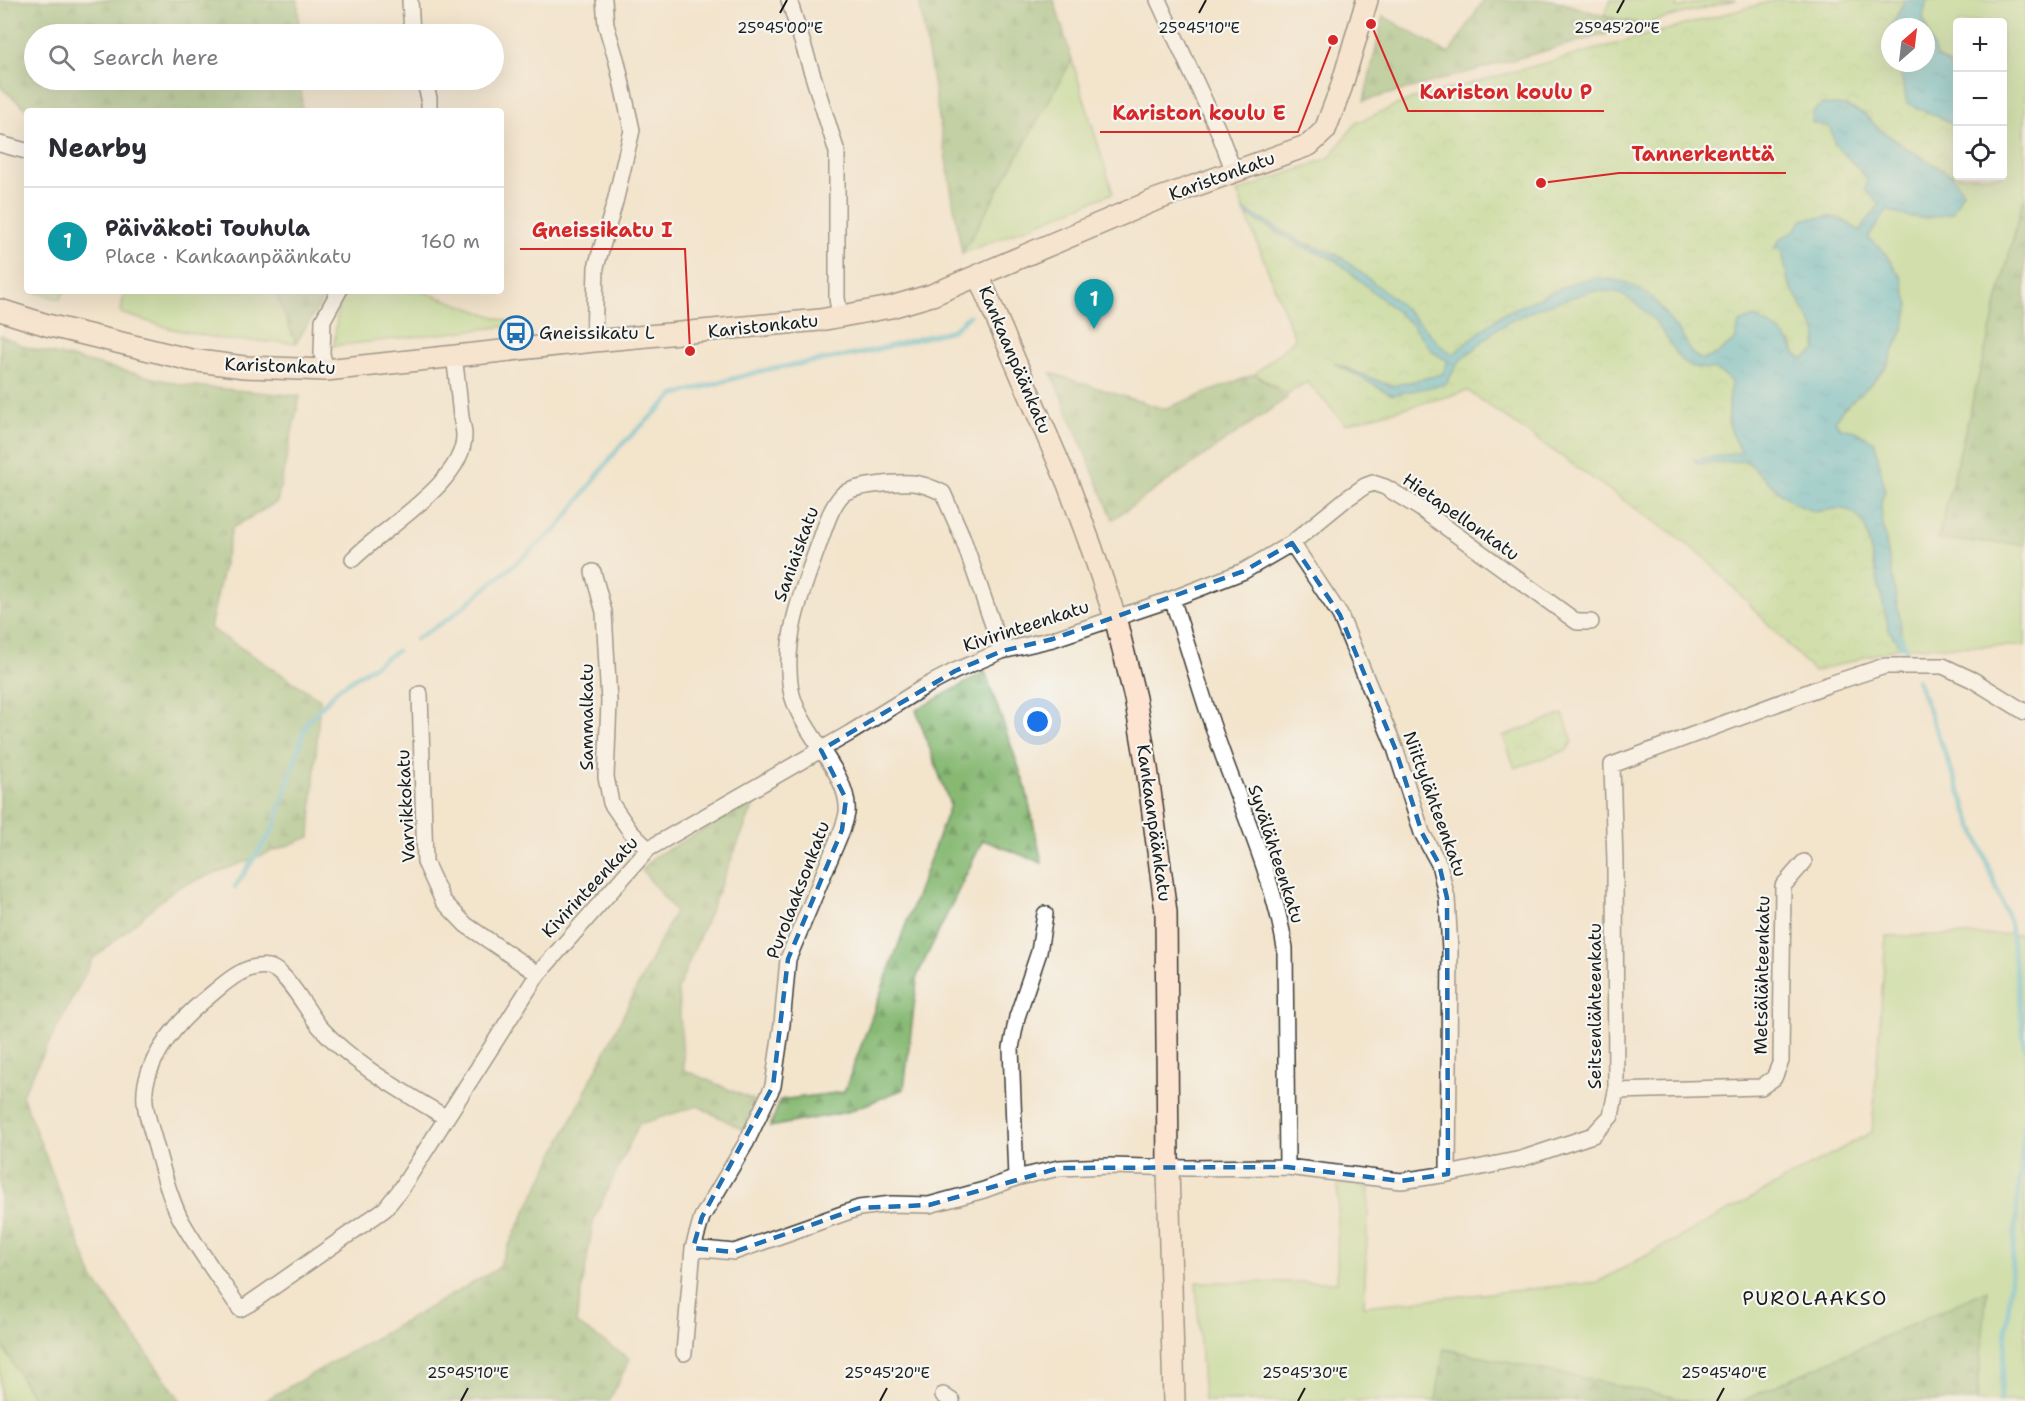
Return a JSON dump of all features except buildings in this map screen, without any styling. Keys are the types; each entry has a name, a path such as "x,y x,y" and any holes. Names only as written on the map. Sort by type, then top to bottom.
{"street":[{"path":"410,0 411,24"},
{"path":"594,341 596,267 615,202 632,130 606,25 604,0"},
{"path":"789,0 837,152 837,298 840,317"},
{"path":"1158,0 1218,130 1234,172"},
{"name":"Karistonkatu","path":"0,310 47,325 191,360 243,368 326,370 840,317 901,304 932,295 1155,200 1309,145 1325,130 1341,88 1367,0"},
{"path":"427,90 429,108"},
{"path":"0,144 24,150"},
{"name":"Kankaanpäänkatu","path":"978,275 1068,484 1115,617 1136,698 1166,912 1168,1168 1174,1401"},
{"path":"326,370 322,354 323,320 337,294"},
{"path":"352,558 428,496 448,474 461,454 464,432 454,357"},
{"name":"Saniaiskatu","path":"821,750 804,725 791,691 789,654 794,616 832,510 843,494 853,488 913,483 929,486 943,493 962,536 1002,651"},
{"name":"Hietapellonkatu","path":"1115,617 1244,571 1292,543 1346,499 1372,483 1385,487 1419,507 1577,622 1591,622"},
{"name":"Niittylähteenkatu","path":"1292,543 1340,615 1395,748 1422,833 1439,864 1447,898 1450,950 1448,1174"},
{"name":"Sammalkatu","path":"593,572 604,612 609,702 606,777 611,803 630,831 648,849"},
{"name":"Syvälähteenkatu","path":"1172,598 1215,735 1270,885 1281,922 1285,948 1287,1167"},
{"name":"Kivirinteenkatu","path":"445,1117 390,1084 349,1054 321,1027 282,974 269,966 254,968 237,975 192,1010 176,1027 156,1056 146,1083 145,1109 167,1185 180,1217 240,1309 385,1209 407,1179 538,974 648,849 955,671 1002,651 1053,639 1115,617"},
{"name":"Seitsenlähteenkatu","path":"693,1248 734,1252 859,1208 892,1204 929,1205 984,1190 1016,1178 1059,1168 1287,1167 1401,1181 1521,1159 1593,1135 1611,1116 1616,1091 1615,862 1612,765 1827,685 1885,666 1943,666 1972,680 2025,712"},
{"name":"Varvikkokatu","path":"420,694 425,862 443,901 466,925 538,974"},
{"name":"Purolaaksonkatu","path":"684,1353 693,1248 702,1217 746,1143 773,1086 788,959 842,830 847,812 842,785 821,750"},
{"name":"Metsälähteenkatu","path":"1616,1091 1761,1087 1774,1078 1781,1061 1783,886 1804,862"},
{"path":"1016,1178 1011,1048 1017,1017 1040,952 1045,914"}],"highlighted area":[{"path":"1292,543 1340,615 1395,748 1422,833 1439,864 1447,898 1448,1174 1401,1181 1287,1167 1059,1168 929,1205 859,1208 734,1252 693,1248 702,1217 773,1086 788,959 842,830 846,799 821,750 955,671 1002,651 1053,639 1244,571"}],"green space":[{"path":"0,0 298,0 299,24 24,24 24,90 301,90 302,108 25,108 0,87"},
{"path":"919,0 1054,0 1072,60 962,254"},
{"path":"1554,0 1610,18 1642,24 1364,101 1383,16 1449,54 1483,1"},
{"path":"1610,0 1678,0 1676,8 1709,0 1736,0 1642,24 1604,16"},
{"path":"1776,0 1905,0 1895,18 1881,18 1881,72 1900,72 1908,103 1952,123 1953,176 1906,148 1877,127 1864,114 1845,106 1822,104 1813,112 1830,127 1835,144 1867,178 1881,203 1860,231 1842,219 1827,216 1781,238 1775,248 1782,251 1788,282 1817,333 1816,350 1803,359 1795,354 1792,343 1739,323 1735,340 1717,354 1724,375 1731,382 1728,423 1814,512 1851,510 1863,521 1889,630 1900,647 1814,672 1702,555 1468,391 1345,424 1307,382 1287,394 1255,374 1295,339 1237,192 1329,158 1356,123 1406,101"},
{"path":"1927,0 2023,0 2025,3 2025,197 1938,540 2025,544 2025,646 1900,647 1901,626 1882,519 1881,502 1885,490 1855,431 1840,428 1835,421 1843,409 1887,366 1904,327 1909,305 1902,279 1883,250 1867,238 1887,209 1963,193 1955,180 2007,180 2007,18 1953,18 1953,75 1949,64 1935,53 1935,18 1923,17"},
{"path":"1072,60 1113,193 962,254"},
{"path":"1953,120 1953,176 1952,123"},
{"path":"2025,197 2025,544 1938,540 2021,207"},
{"path":"41,294 63,294 60,299"},
{"path":"124,294 276,294 296,343 227,340 172,329 121,313"},
{"path":"276,294 326,294 296,343"},
{"path":"346,294 430,294 518,325 334,346 338,306"},
{"path":"0,335 26,347 183,385 300,396 277,502 232,528 210,628 320,699 310,837 176,888 93,959 22,1095 93,1278 181,1401 34,1401 0,1341"},
{"path":"1051,373 1164,409 1255,374 1287,398 1113,519"},
{"path":"985,672 1025,785 1042,863 983,840 918,974 904,1089 847,1112 770,1127 780,1100 844,1092 950,805 916,710"},
{"path":"1563,714 1573,741 1567,750 1515,768 1503,736"},
{"path":"755,802 678,989 684,1070 756,1101 743,1130 698,1106 639,1124 594,1219 576,1323 630,1359 609,1401 264,1401 497,1269 675,911 642,870 655,856"},
{"path":"2025,934 2025,1401 1977,1401 1986,1291 1742,1401 1692,1401 1444,1349 1436,1401 1204,1401 1196,1282 1337,1282 1338,1184 1369,1187 1364,1306 1598,1282 1872,1132 1886,936"},
{"path":"1987,1290 1977,1401 1742,1401"},
{"path":"0,1341 5,1348 34,1401 0,1401"},
{"path":"1444,1349 1692,1401 1436,1401"}],"water":[{"path":"1905,0 1927,0 1923,18 1896,18"},
{"path":"1935,53 1949,64 1953,75 1952,123 1907,103 1900,72 1935,72"},
{"path":"1822,104 1845,106 1864,114 1877,127 1906,148 1953,176 1953,180 1956,180 1963,192 1952,213 1927,218 1903,216 1887,210 1868,238 1883,250 1902,279 1909,305 1904,327 1887,366 1843,409 1835,421 1840,428 1855,431 1875,442 1885,490 1881,502 1882,519 1901,626 1900,647 1889,630 1866,530 1855,514 1846,510 1813,511 1803,507 1777,490 1746,461 1697,464 1693,460 1742,452 1736,444 1730,427 1731,382 1716,370 1691,367 1681,360 1656,322 1636,303 1617,292 1592,291 1542,307 1496,330 1459,362 1446,384 1392,395 1334,363 1391,386 1442,374 1448,361 1434,353 1412,325 1337,261 1301,246 1245,214 1243,209 1302,242 1338,255 1392,297 1440,345 1453,354 1502,314 1575,282 1598,278 1626,282 1653,298 1685,340 1691,353 1702,360 1717,354 1735,340 1739,323 1754,317 1784,336 1795,354 1803,359 1816,350 1817,333 1788,282 1782,251 1774,248 1781,238 1793,232 1804,219 1834,218 1860,231 1880,203 1865,190 1867,178 1835,144 1830,127 1812,123 1813,112"}],"waterway":[{"path":"416,639 451,617 558,528 619,447 674,395 765,370 863,353 953,330 969,316"},
{"path":"1900,647 1901,636 1908,655"},
{"path":"235,887 274,828 307,722 339,688 397,651"},
{"path":"1917,680 2010,923 2025,1047"},
{"path":"2000,1401 2025,1121"}],"place":[{"name":"Kariston koulu P","path":"1371,24"},
{"name":"Kariston koulu E","path":"1333,40"},
{"name":"Tannerkenttä","path":"1541,183"},
{"name":"Päiväkoti Touhula","path":"1094,329"},
{"name":"Gneissikatu L","path":"516,333"},
{"name":"Gneissikatu I","path":"690,351"}],"district":[{"name":"PUROLAAKSO","path":"1815,1298"}]}
